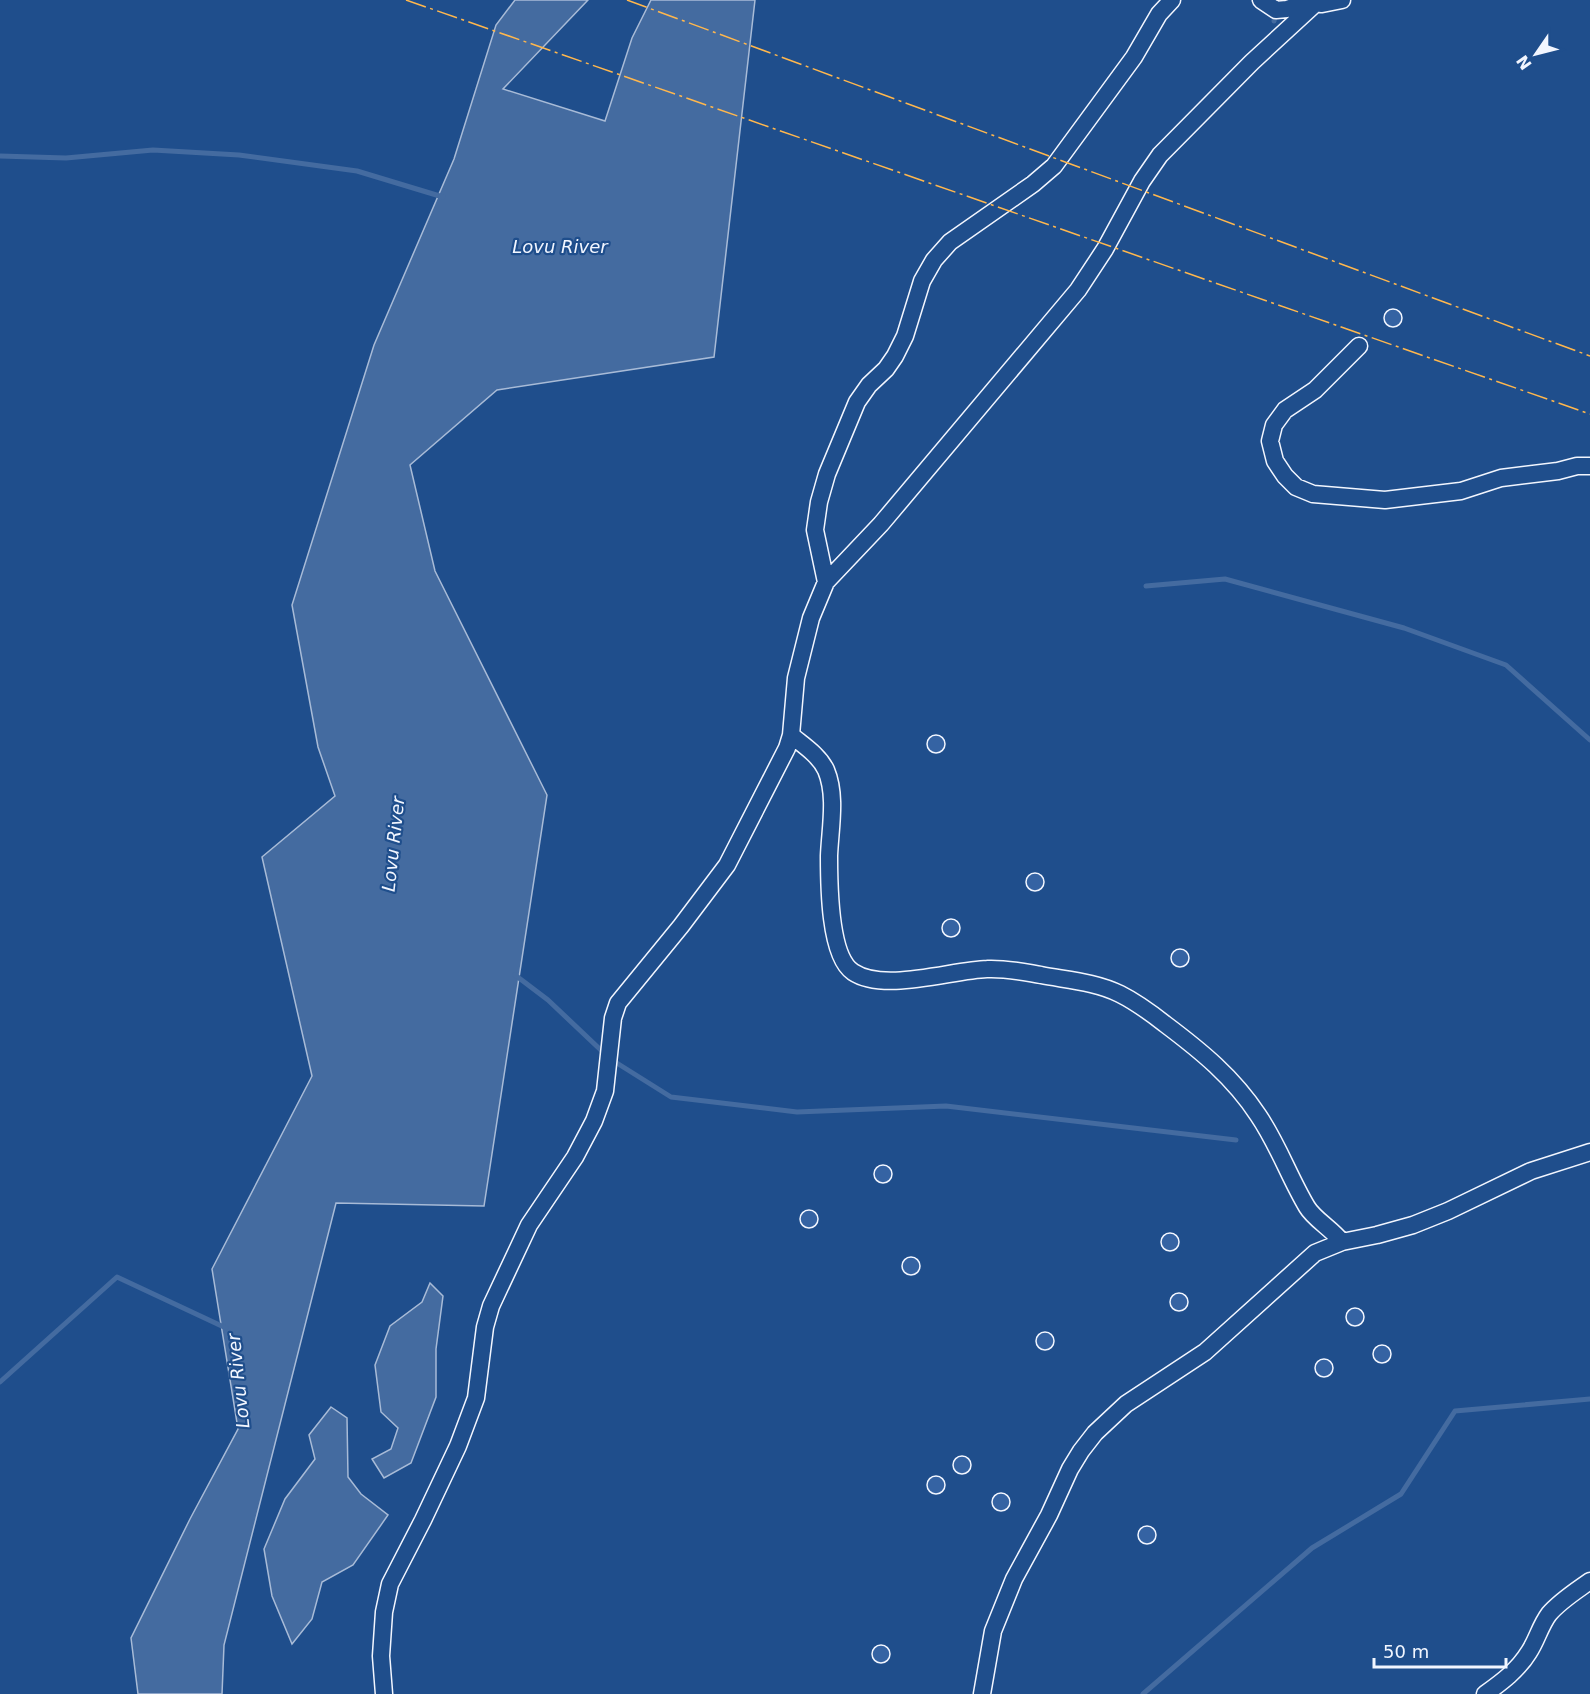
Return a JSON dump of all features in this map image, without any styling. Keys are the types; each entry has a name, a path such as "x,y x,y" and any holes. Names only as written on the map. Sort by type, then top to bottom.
{"street":[{"path":"826,582 815,530 819,502 827,474 857,402 869,385 886,369 905,336 922,281 950,242 1025,190 1054,166 1134,57 1159,14 1172,0"},
{"path":"1261,0 1276,10 1307,2 1342,0"},
{"path":"384,1694 381,1656 384,1612 390,1584 453,1457 476,1398 485,1327 500,1286 529,1225 575,1157 594,1121 605,1091 613,1018 618,1003 727,865 787,748 791,735 796,678 811,618 826,582 888,515 1078,290 1160,155 1244,70 1316,3"},
{"path":"1359,346 1315,390 1285,410 1274,425 1270,441 1275,461 1296,487 1313,494 1385,500 1461,491 1501,478 1590,466"},
{"path":"791,735 816,757 828,778 831,803 829,857 835,936 838,951 853,972 867,978 912,980 986,969 1005,969 1098,986 1120,994 1194,1045 1236,1085 1259,1116 1308,1209 1334,1231 1342,1242"},
{"path":"982,1694 993,1631 1004,1600 1049,1515 1070,1469 1095,1433 1126,1404 1205,1352 1307,1260 1327,1247 1413,1225 1448,1211 1531,1171 1590,1152"},
{"path":"1485,1694 1522,1663 1540,1627 1550,1613 1590,1581"}],"water":[{"name":"Lovu River","path":"515,0 588,0 503,89 605,121 632,38 651,0 755,0 714,357 497,390 410,465 435,571 547,795 484,1206 336,1203 224,1645 222,1694 138,1694 131,1638 238,1429 212,1269 312,1076 262,857 335,796 318,747 292,605 374,345 454,159 496,25"},
{"path":"430,1283 443,1296 436,1349 436,1397 411,1463 384,1478 372,1459 391,1449 398,1428 381,1412 375,1365 390,1326 422,1302"},
{"path":"331,1407 347,1418 348,1477 361,1494 388,1515 353,1565 322,1582 312,1619 292,1644 272,1596 264,1549 285,1499 315,1459 309,1435"}],"building":[{"path":"1393,309 1399,312 1402,318 1399,324 1393,327 1387,324 1384,318 1387,312"},
{"path":"936,735 942,738 945,744 942,750 936,753 930,750 927,744 930,738"},
{"path":"1035,873 1041,876 1044,882 1041,888 1035,891 1029,888 1026,882 1029,876"},
{"path":"951,919 957,922 960,928 957,934 951,937 945,934 942,928 945,922"},
{"path":"1180,949 1186,952 1189,958 1186,964 1180,967 1174,964 1171,958 1174,952"},
{"path":"883,1165 889,1168 892,1174 889,1180 883,1183 877,1180 874,1174 877,1168"},
{"path":"809,1210 815,1213 818,1219 815,1225 809,1228 803,1225 800,1219 803,1213"},
{"path":"1170,1233 1176,1236 1179,1242 1176,1248 1170,1251 1164,1248 1161,1242 1164,1236"},
{"path":"911,1257 917,1260 920,1266 917,1272 911,1275 905,1272 902,1266 905,1260"},
{"path":"1179,1293 1185,1296 1188,1302 1185,1308 1179,1311 1173,1308 1170,1302 1173,1296"},
{"path":"1355,1308 1361,1311 1364,1317 1361,1323 1355,1326 1349,1323 1346,1317 1349,1311"},
{"path":"1045,1332 1051,1335 1054,1341 1051,1347 1045,1350 1039,1347 1036,1341 1039,1335"},
{"path":"1382,1345 1388,1348 1391,1354 1388,1360 1382,1363 1376,1360 1373,1354 1376,1348"},
{"path":"1324,1359 1330,1362 1333,1368 1330,1374 1324,1377 1318,1374 1315,1368 1318,1362"},
{"path":"962,1456 968,1459 971,1465 968,1471 962,1474 956,1471 953,1465 956,1459"},
{"path":"936,1476 942,1479 945,1485 942,1491 936,1494 930,1491 927,1485 930,1479"},
{"path":"1001,1493 1007,1496 1010,1502 1007,1508 1001,1511 995,1508 992,1502 995,1496"},
{"path":"1147,1526 1153,1529 1156,1535 1153,1541 1147,1544 1141,1541 1138,1535 1141,1529"},
{"path":"881,1645 887,1648 890,1654 887,1660 881,1663 875,1660 872,1654 875,1648"}],"waterway":[{"path":"1274,21 1278,0"},
{"path":"0,156 66,158 153,150 239,155 357,171 443,197"},
{"path":"1146,586 1225,579 1404,628 1506,665 1590,740"},
{"path":"515,975 548,1000 605,1054"},
{"path":"612,1060 671,1097 797,1112 946,1106 1236,1140"},
{"path":"0,1382 117,1277 226,1328"},
{"path":"1143,1694 1312,1548 1401,1494 1455,1411 1590,1399"}],"power":[{"path":"406,0 1590,414"},
{"path":"627,0 1590,356"}]}
